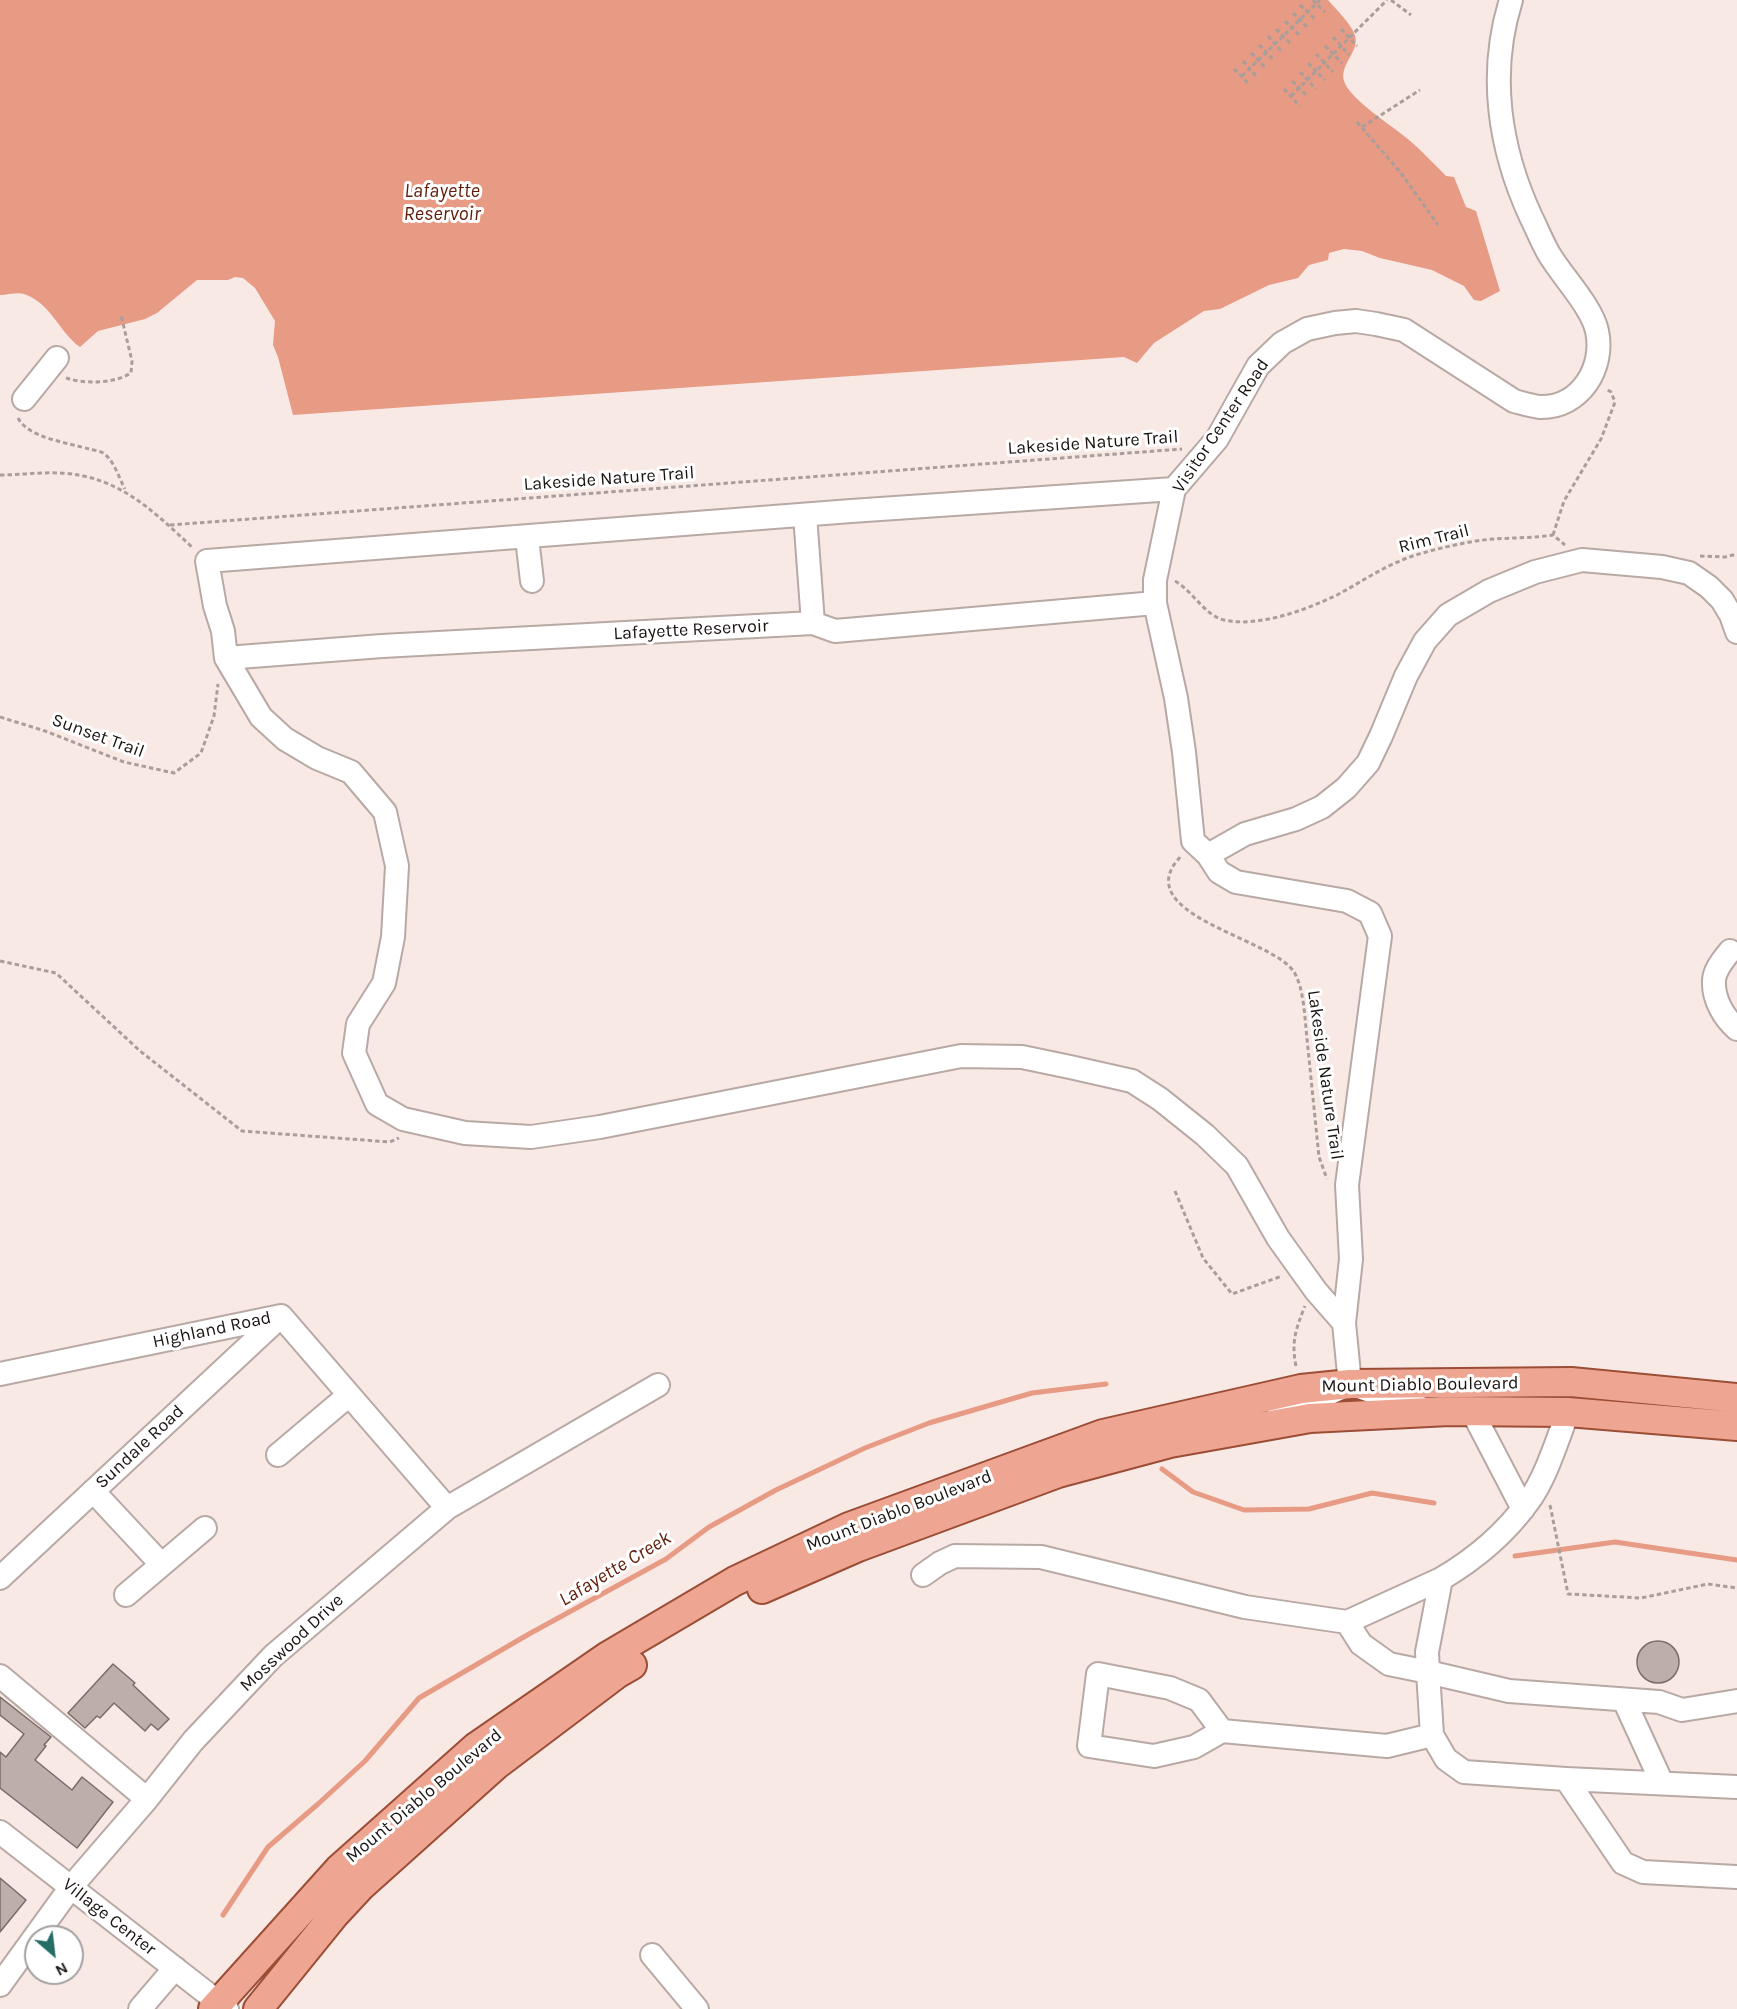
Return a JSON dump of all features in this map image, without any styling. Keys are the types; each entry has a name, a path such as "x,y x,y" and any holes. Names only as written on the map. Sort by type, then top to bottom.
{"main road":[{"name":"Mount Diablo Boulevard","path":"219,2007 339,1869 476,1747 608,1656 735,1581 849,1527 1103,1434 1301,1389 1350,1384 1571,1382 1737,1398"},
{"name":"Mount Diablo Boulevard","path":"258,2009 334,1914 361,1886 496,1765 618,1673 749,1595 858,1547 1058,1473 1170,1443 1310,1418 1431,1412 1568,1412 1737,1426"}],"street":[{"name":"Visitor Center Road","path":"1200,848 1176,698 1155,603 1168,583 1174,489 1224,427 1258,366 1282,343 1307,329 1335,322 1356,321 1404,330 1514,400 1529,405 1542,407 1566,402 1586,385 1593,372 1599,344 1597,330 1591,315 1546,249 1524,202 1507,153 1498,97 1498,66 1504,25 1511,0"},
{"path":"24,399 55,361"},
{"path":"1174,489 207,561 215,606 223,631 222,666 261,717 285,739 317,758 351,772 385,812 397,866 393,937 384,983 358,1024 354,1053 377,1104 403,1119 465,1133 531,1137 611,1125 961,1056 1022,1057 1132,1081 1205,1135 1237,1166 1278,1238 1316,1291 1344,1323"},
{"path":"805,515 813,623"},
{"path":"527,538 532,581"},
{"path":"1350,1384 1344,1323 1351,1259 1347,1185 1380,936 1370,913 1347,901 1236,882 1219,872 1200,848 1296,819 1322,807 1346,788 1368,763 1406,676 1425,641 1448,615 1489,591 1535,572 1582,560 1655,566 1689,573 1722,600 1737,632"},
{"name":"Lafayette Reservoir","path":"222,666 382,646 813,623 835,631 1155,603"},
{"path":"1730,951 1717,970 1714,980 1720,1007 1728,1022 1737,1029"},
{"name":"Highland Road","path":"0,1374 281,1316 447,1508"},
{"name":"Sundale Road","path":"0,1578 281,1316"},
{"path":"1254,1428 1350,1384 1431,1412"},
{"name":"Mosswood Drive","path":"0,1985 71,1887 147,1800 193,1741 273,1656 447,1508 658,1385"},
{"path":"278,1455 349,1395"},
{"path":"1472,1412 1523,1509"},
{"path":"923,1575 955,1556 1041,1557 1245,1607 1347,1622 1441,1579 1471,1561 1490,1545 1529,1501 1544,1472 1568,1412"},
{"path":"93,1491 161,1564"},
{"path":"126,1595 205,1528"},
{"path":"1441,1579 1427,1653 1432,1735 1446,1759 1464,1772 1737,1787"},
{"path":"1347,1622 1361,1644 1389,1664 1509,1691 1659,1702 1682,1710 1737,1701"},
{"path":"1222,1731 1199,1700 1170,1688 1098,1674 1089,1746 1154,1756 1194,1747 1222,1731 1387,1746 1432,1735"},
{"path":"0,1676 147,1800"},
{"path":"1624,1700 1662,1783"},
{"path":"1566,1779 1623,1863 1643,1872 1737,1877"},
{"name":"Village Center","path":"0,1832 175,1968 219,2007"},
{"path":"652,1955 697,2009"},
{"path":"140,2009 175,1968"}],"path":[{"path":"1313,0 1324,12"},
{"path":"1242,76 1320,0"},
{"path":"1291,96 1389,0 1411,15"},
{"path":"1300,5 1316,20"},
{"path":"1293,13 1308,28"},
{"path":"1285,21 1299,36"},
{"path":"1276,29 1291,44"},
{"path":"1341,29 1357,46"},
{"path":"1268,36 1283,53"},
{"path":"1333,38 1349,55"},
{"path":"1259,45 1275,61"},
{"path":"1325,46 1342,63"},
{"path":"1251,53 1266,69"},
{"path":"1316,54 1333,72"},
{"path":"1243,61 1257,77"},
{"path":"1308,63 1325,80"},
{"path":"1234,69 1249,84"},
{"path":"1300,72 1316,88"},
{"path":"1292,81 1308,97"},
{"path":"1284,89 1300,106"},
{"path":"1362,127 1420,90"},
{"path":"1357,122 1401,173 1438,225"},
{"path":"55,361 66,378 74,380 106,382 131,373 132,361 121,315"},
{"path":"1582,560 1553,535 1564,501 1601,439 1615,402 1611,392 1599,384 1593,372"},
{"path":"24,399 18,402 14,410 21,424 65,443 102,452 111,462 125,491"},
{"name":"Lakeside Nature Trail","path":"170,525 1210,447"},
{"path":"0,476 59,473 94,478 125,491 170,525 207,561"},
{"name":"Rim Trail","path":"1168,583 1192,593 1209,613 1221,619 1234,622 1264,620 1312,606 1336,596 1391,564 1422,553 1478,541 1553,535"},
{"path":"1694,555 1737,554"},
{"name":"Sunset Trail","path":"0,717 45,730 124,762 174,773 201,753 214,716 222,666"},
{"name":"Lakeside Nature Trail","path":"1200,848 1172,868 1168,884 1174,898 1185,909 1199,917 1276,956 1295,972 1303,1004 1319,1157 1330,1189"},
{"path":"0,961 56,973 140,1051 242,1131 390,1142 428,1124"},
{"path":"1175,1191 1203,1258 1232,1294 1301,1269"},
{"path":"1301,1389 1293,1351 1293,1339 1304,1307 1316,1291"},
{"path":"1555,1532 1568,1594 1641,1598 1708,1584 1737,1588"}],"water":[{"name":"Lafayette Reservoir","path":"0,0 1328,0 1349,25 1356,39 1343,75 1348,88 1363,104 1414,144 1446,176 1454,177 1466,207 1476,211 1500,291 1481,301 1474,300 1464,286 1432,270 1380,258 1362,251 1344,249 1329,253 1328,260 1309,265 1298,278 1269,285 1220,309 1204,311 1154,343 1137,363 1124,357 293,415 273,345 275,321 255,288 243,278 197,280 157,313 145,319 98,331 80,347 34,298 22,293 0,295"}],"building":[{"path":"1658,1641 1673,1647 1679,1662 1673,1677 1658,1683 1643,1677 1637,1662 1643,1647"},
{"path":"113,1664 135,1683 133,1685 169,1719 158,1730 151,1724 145,1731 114,1703 100,1718 97,1716 85,1728 68,1713"},
{"path":"0,1697 51,1737 35,1760 72,1790 82,1777 113,1802 77,1848 0,1788 0,1752 6,1757 24,1734 0,1715"},
{"path":"0,1878 26,1900 0,1932"}],"waterway":[{"name":"Lafayette Creek","path":"223,1915 268,1847 365,1761 419,1698 529,1634 666,1559 709,1527 776,1490 865,1448 929,1423 1032,1393 1106,1384"},
{"name":"Lafayette Creek","path":"1162,1469 1193,1492 1244,1510 1309,1509 1372,1493 1434,1503"},
{"name":"Lafayette Creek","path":"1515,1556 1615,1542 1737,1560"}]}
